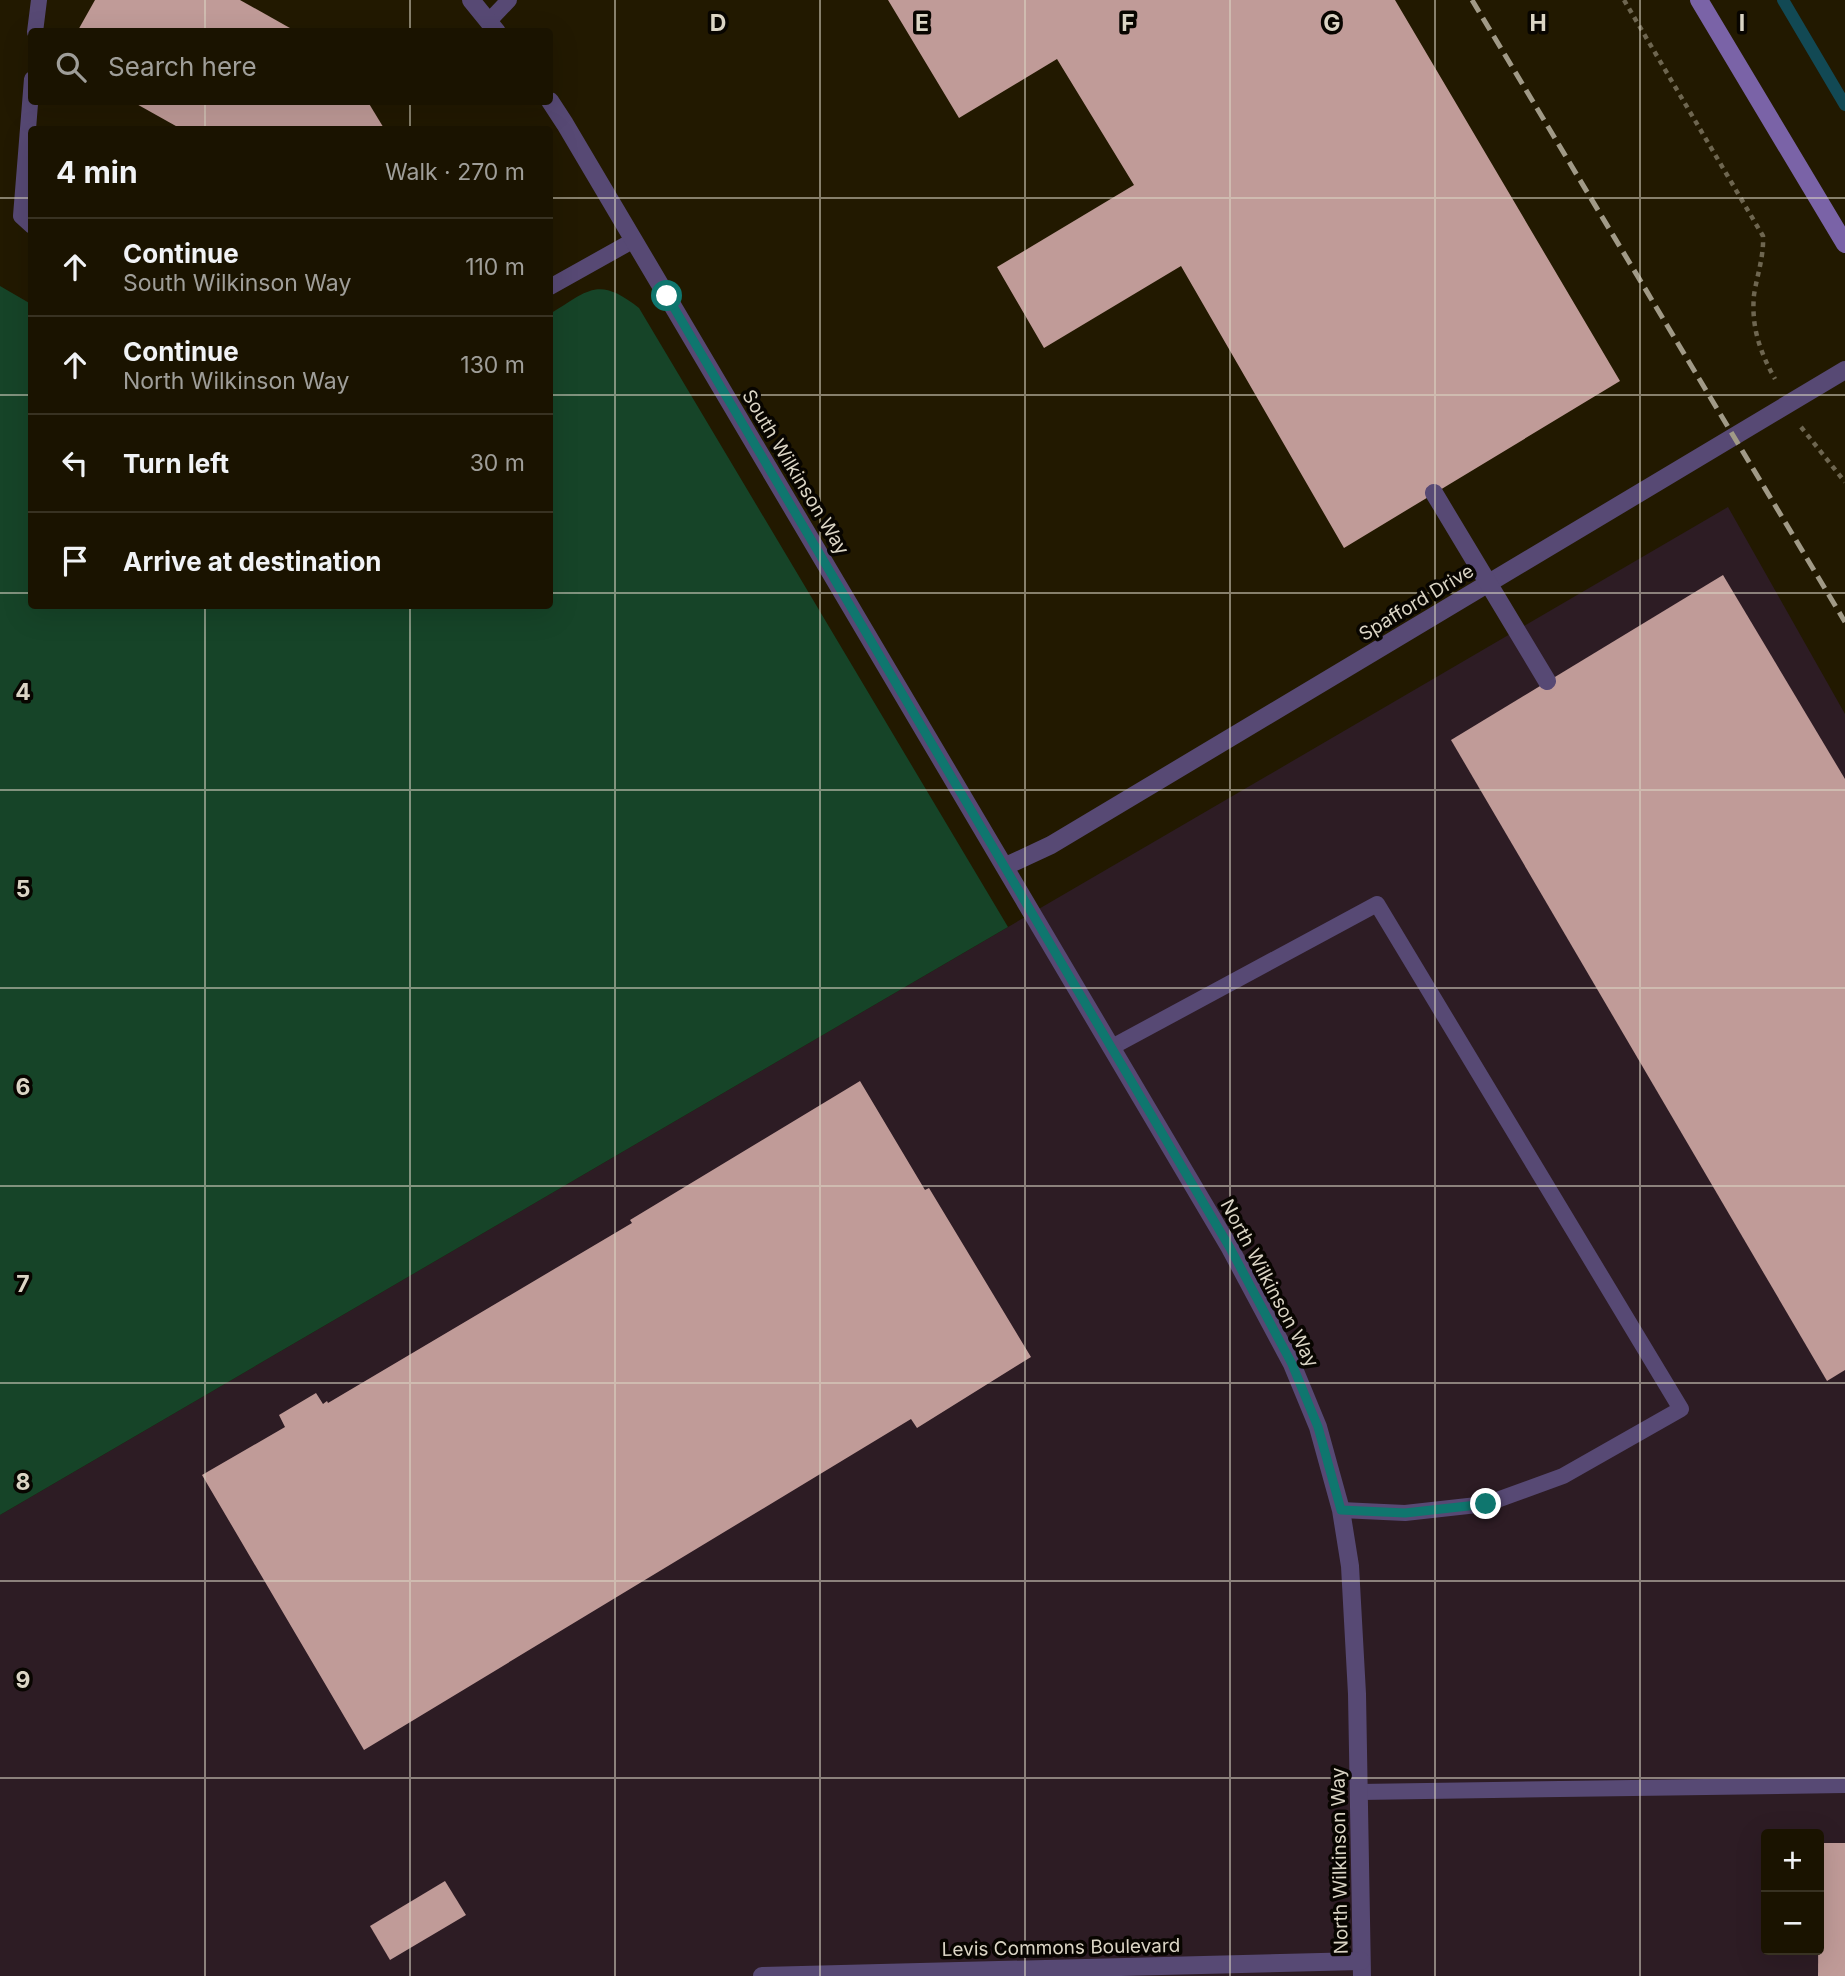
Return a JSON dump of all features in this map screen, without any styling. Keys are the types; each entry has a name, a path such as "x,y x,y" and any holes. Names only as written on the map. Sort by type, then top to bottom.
{"street":[{"path":"471,0 493,26"},
{"path":"1699,0 1845,244"},
{"name":"South Wilkinson Way","path":"553,105 1006,866"},
{"name":"Spafford Drive","path":"1006,866 1051,845 1845,370"},
{"path":"1434,493 1547,681"},
{"name":"North Wilkinson Way","path":"1006,866 1230,1248 1292,1364 1318,1427 1341,1510 1351,1579 1357,1694 1361,1968"},
{"name":"Levis Commons Boulevard","path":"762,1976 1361,1968"}],"lane":[{"path":"36,28 39,0"},
{"path":"493,26 509,0"},
{"path":"28,126 30,105"},
{"path":"28,129 21,216 28,222"},
{"path":"553,285 634,240"},
{"path":"1112,1047 1377,904 1681,1409 1563,1476 1486,1504 1405,1513 1341,1510"},
{"path":"1359,1792 1845,1785"}],"path":[{"path":"1624,0 1763,236 1764,252 1754,296 1755,334 1770,371"},
{"path":"1805,433 1845,482"}],"shaded area":[{"path":"1728,507 1845,714 1845,1976 0,1976 0,1515"}],"green space":[{"path":"0,286 28,302 28,609 553,609 553,312 584,293 594,290 613,292 625,298 639,308 1008,927 0,1515"}],"building":[{"path":"95,0 240,0 290,28 79,28"},
{"path":"888,0 1395,0 1620,381 1344,548 1181,266 1044,348 997,267 1134,185 1057,59 959,118"},
{"path":"138,105 370,105 383,126 176,126"},
{"path":"1723,575 1845,779 1845,1370 1827,1381 1451,740"},
{"path":"860,1081 925,1190 929,1188 1031,1357 917,1428 911,1419 364,1750 202,1475 285,1427 279,1415 316,1393 323,1404 327,1401 328,1403 632,1223 630,1220"},
{"path":"1824,1843 1845,1843 1845,1976 1818,1976 1818,1955 1824,1955"},
{"path":"445,1881 466,1915 390,1960 370,1926"}],"waterway":[{"path":"1783,0 1845,105"}],"railway":[{"path":"1472,0 1845,622"}],"route":[{"path":"667,296 1230,1248 1292,1364 1318,1427 1341,1510 1405,1513 1486,1504"}]}
